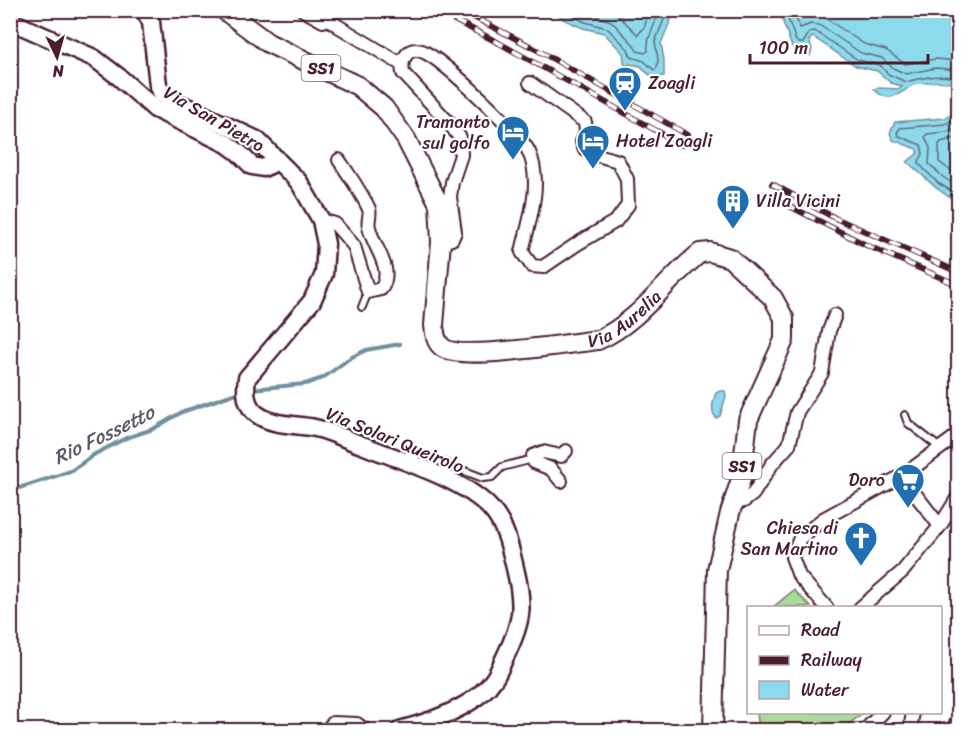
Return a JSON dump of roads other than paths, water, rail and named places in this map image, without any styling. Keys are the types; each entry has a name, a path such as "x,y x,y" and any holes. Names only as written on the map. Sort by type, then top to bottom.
{"main road":[{"name":"Via Aurelia","path":"224,10 268,43 358,86 384,108 406,139 438,204 441,242 435,325 436,338 443,348 478,354 598,340 627,322 700,253 710,252 729,258 773,298 784,318 784,340 748,420 741,479 717,570 713,730"},
{"path":"956,730 958,726"}],"street":[{"name":"Via Solari Queirolo","path":"144,10 151,22 158,85 162,94 258,140 299,182 321,220 326,244 324,274 312,301 247,378 245,387 249,405 256,414 274,422 316,428 402,460 472,493 492,510 507,536 520,589 522,616 514,640 494,680 470,702 425,723 400,730"},
{"path":"303,10 317,19 335,24"},
{"path":"316,10 401,64"},
{"name":"Via San Pietro","path":"10,21 94,58 155,109 227,144 252,166 263,168 270,165 276,158"},
{"path":"441,242 452,239 454,232 450,197 452,182 461,155 460,138 450,124 402,73 401,64 405,55 410,52 424,51 438,60 505,122 529,152 536,190 522,252 532,266 543,267 616,221 628,205 627,179 618,161 594,154 584,148 582,142 586,132 585,122 530,83"},
{"path":"321,220 335,224 354,246 369,292 381,289 385,280 384,264 368,225 370,211 339,160"},
{"path":"733,504 744,501 753,494 772,465 789,446 797,412 822,373 829,331 835,315"},
{"path":"825,606 799,576 792,557 800,538 822,519 901,476 958,435"},
{"path":"561,481 551,469 534,462 533,456 543,452 561,456 566,451"},
{"path":"901,476 940,526"},
{"path":"862,606 903,571 940,526 958,497"},
{"path":"866,730 881,714"},
{"path":"910,730 913,714"},
{"path":"327,730 333,723 357,724 365,730"}],"lane":[{"path":"362,306 369,292"},
{"path":"904,415 908,423 941,449"},
{"path":"402,460 409,454 420,454 483,478 492,477 502,466 534,459"}],"water":[{"path":"553,11 671,11 672,17 661,43 664,76 651,75 641,66 630,64 625,67 623,53 604,33 583,28 565,20"},
{"path":"779,11 958,11 958,84 926,83 916,85 895,96 885,97 874,89 900,89 902,86 891,83 877,71 856,66 813,37 809,40 812,49 810,56 792,47"},
{"path":"958,112 958,202 937,189 907,162 917,154 917,149 893,140 890,133 895,122 945,118"},
{"path":"725,391 726,396 720,416 716,418 713,406 716,393"}],"waterway":[{"name":"Rio Fossetto","path":"252,389 305,384 323,378 350,358 366,350 400,344"},
{"name":"Rio Fossetto","path":"10,491 71,471 95,454 126,438 153,429 182,412 242,391"}],"railway":[{"path":"435,10 682,145"},
{"path":"460,10 530,46 688,135"},
{"path":"772,184 835,218 958,272"},
{"path":"766,194 866,245 958,285"}],"place":[{"name":"Zoagli","path":"625,112"},
{"name":"Tramonto sul golfo","path":"513,161"},
{"name":"Hotel Zoagli","path":"593,170"},
{"name":"Villa Vicini","path":"733,230"},
{"name":"Doro","path":"908,509"},
{"name":"Chiesa di San Martino","path":"861,567"}]}
